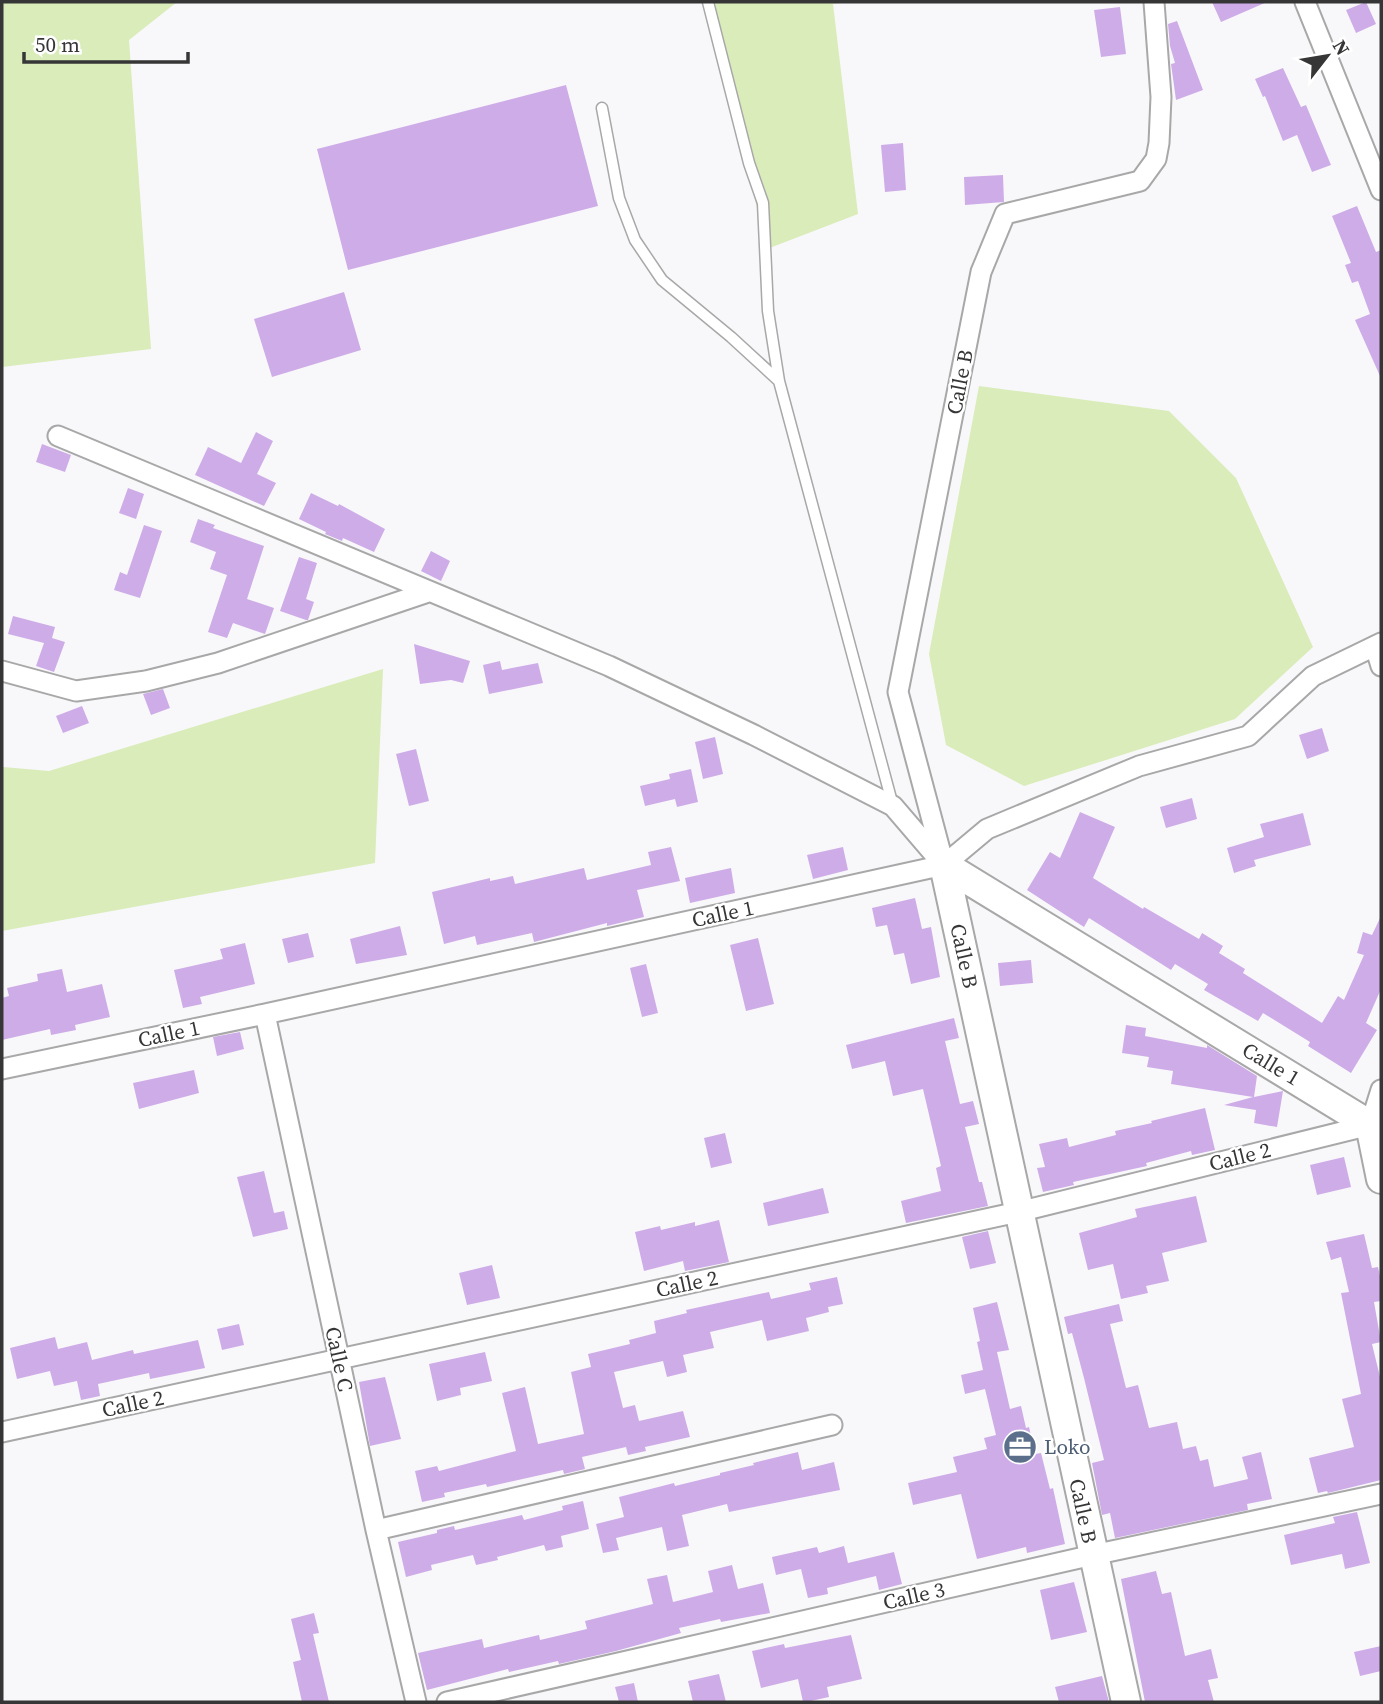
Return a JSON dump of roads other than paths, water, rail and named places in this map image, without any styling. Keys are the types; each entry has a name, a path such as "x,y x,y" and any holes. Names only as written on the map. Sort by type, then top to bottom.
{"street":[{"name":"Calle B","path":"1126,1702 944,865 898,692 981,272 1004,214 1140,181 1156,159 1161,97 1154,2"},
{"path":"1305,2 1381,190"},
{"path":"58,436 609,666 754,734 893,806 944,865 987,829 1139,766 1248,736 1313,676 1378,644 1381,666"},
{"path":"2,671 76,691 146,681 218,663 428,592"},
{"name":"Calle 1","path":"2,1069 944,865 1376,1128"},
{"name":"Calle C","path":"265,1014 376,1530 416,1702"},
{"path":"1381,1090 1376,1128 1381,1179"},
{"name":"Calle 2","path":"2,1432 1018,1212 1376,1128"},
{"path":"376,1530 832,1425"},
{"name":"Calle 3","path":"447,1702 1093,1555 1381,1494"}],"lane":[{"path":"708,2 749,163 762,203 768,311 779,381 893,806"},
{"path":"602,108 619,198 635,240 662,280 779,381"}],"place":[{"name":"Loko","path":"1020,1447"}]}
